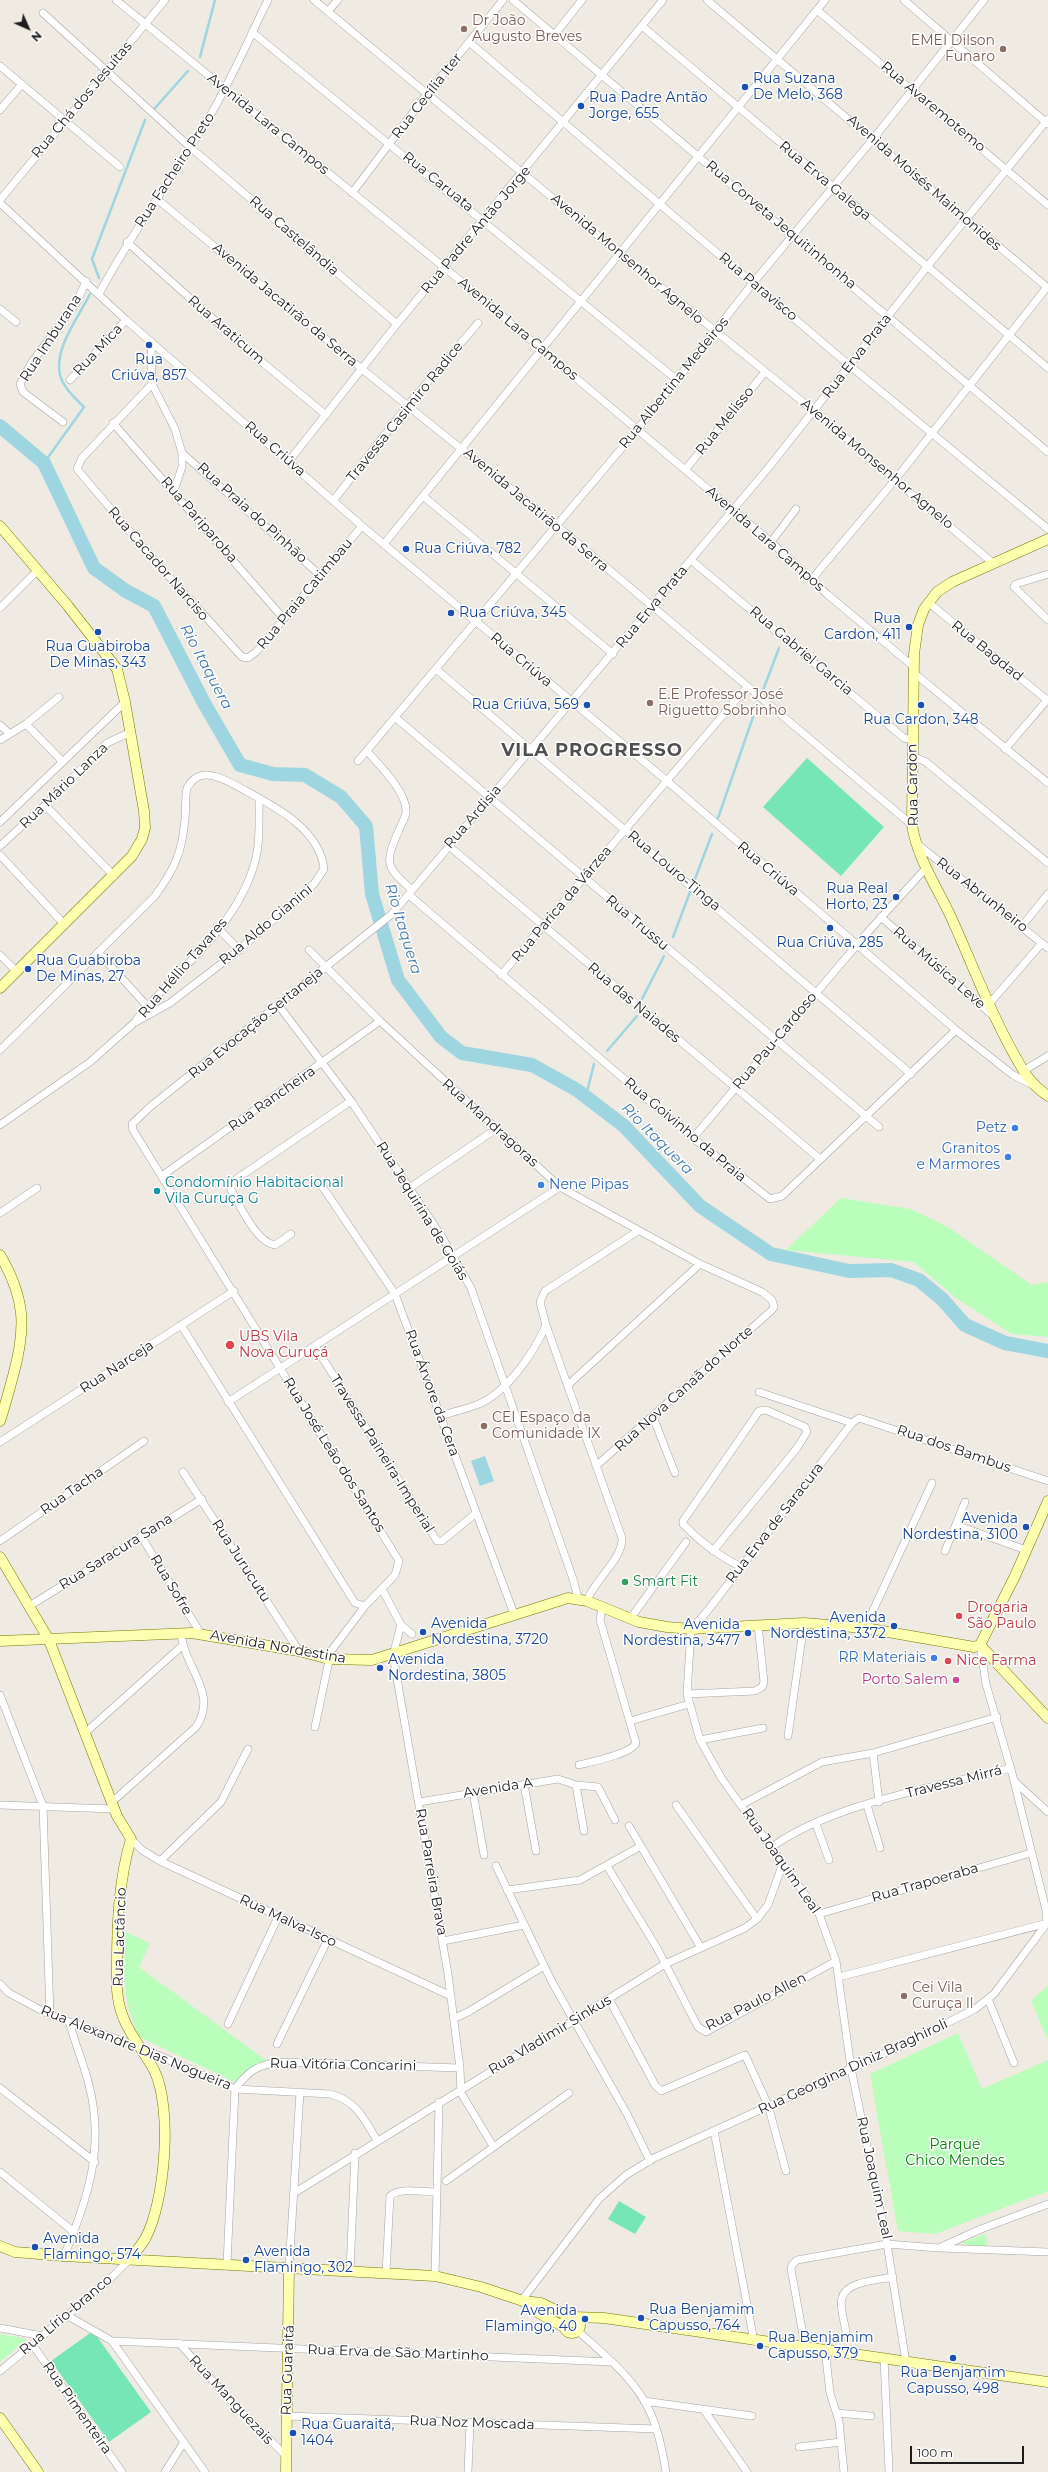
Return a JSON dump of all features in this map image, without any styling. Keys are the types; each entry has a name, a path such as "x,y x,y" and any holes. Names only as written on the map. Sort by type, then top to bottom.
{"street":[{"name":"Avenida Lara Campos","path":"116,0 446,268 771,542 914,670 1005,749 1048,783"},
{"name":"Rua Chá dos Jesuítas","path":"0,202 64,120 165,0"},
{"name":"Rua Facheiro Preto","path":"97,292 127,242 157,199 226,89 268,0"},
{"name":"Avenida Monsenhor Agnelo","path":"314,0 715,332 814,411 994,564"},
{"path":"328,11 338,0"},
{"name":"Rua Cecília Iter","path":"352,193 427,94 503,0"},
{"name":"Rua Corveta Jequitinhonha","path":"513,0 794,235 888,317 1048,452"},
{"path":"555,34 582,0"},
{"name":"Rua Padre Antão Jorge","path":"289,462 397,324 446,268 663,0"},
{"name":"Avenida Moisés Maimonides","path":"707,0 1047,287"},
{"path":"384,544 825,0"},
{"path":"904,0 1047,122"},
{"name":"Rua Albertina Medeiros","path":"358,761 396,718 637,430 753,283 873,139 984,0"},
{"name":"Rua Avaremotemo","path":"817,10 1007,169 1048,206"},
{"name":"Rua Castelândia","path":"43,13 190,147 397,324"},
{"name":"Rua Erva Galega","path":"642,26 833,187 926,268 1048,368"},
{"name":"Rua Caruata","path":"252,32 485,220 677,380"},
{"name":"Rua Paravisco","path":"469,42 849,365 1048,529"},
{"path":"0,66 120,167"},
{"path":"0,110 22,84"},
{"name":"Rua Erva Prata","path":"572,702 733,510 814,411 926,268 1047,122"},
{"name":"Avenida Jacatirão da Serra","path":"157,199 362,370 462,448 912,825"},
{"name":"Rua Criúva","path":"0,202 126,320 362,526 666,781 956,1030 1013,1075 1035,1086"},
{"name":"Rua Araticum","path":"127,242 256,356 326,415"},
{"name":"Rua Imburana","path":"63,422 23,392 20,384 32,362 77,302 87,283"},
{"path":"812,579 895,480 1047,287"},
{"path":"0,309 16,322"},
{"name":"Rua Mica","path":"70,380 126,320"},
{"name":"Travessa Casimiro Radice","path":"333,501 408,405 478,323"},
{"path":"151,341 152,384 175,429 182,453 182,467 174,491"},
{"name":"Rua Melisso","path":"684,470 766,372"},
{"path":"114,422 152,384"},
{"name":"Rua Cacador Narciso","path":"114,422 77,465 77,469 155,561 229,644 245,658"},
{"name":"Rua Pariparoba","path":"114,422 284,618"},
{"name":"Rua Praia do Pinhão","path":"182,453 320,575"},
{"path":"423,496 517,572 613,654"},
{"path":"771,542 796,509"},
{"path":"0,526 38,570 110,658 117,669 131,732 145,828 140,846 114,876 0,988"},
{"name":"Rua Praia Catimbau","path":"245,658 256,652 362,526"},
{"name":"Rua Cardon","path":"1048,539 952,582 937,592 928,602 918,625 914,670 912,740 912,825 915,842 997,1019 1023,1071 1035,1086 1048,1096"},
{"name":"Rua Gabriel Garcia","path":"691,560 904,738 912,740"},
{"path":"0,608 38,570"},
{"path":"1048,574 1014,586 1015,589 1048,620"},
{"name":"Rua Bagdad","path":"928,602 1048,699"},
{"name":"Rua Louro-Tinga","path":"436,669 817,992 911,1074"},
{"name":"Rua Parica da Várzea","path":"502,975 747,687"},
{"path":"0,740 26,724 59,697"},
{"path":"1005,749 1048,699"},
{"name":"Rua Mário Lanza","path":"0,822 125,702"},
{"name":"Rua Ardisia","path":"372,929 392,914 572,702"},
{"name":"Rua Trussu","path":"396,718 489,799 879,1127"},
{"path":"26,724 62,761"},
{"path":"0,725 10,734"},
{"name":"Rua Mário Lanza","path":"0,846 45,805 107,743 131,732"},
{"name":"Rua Goivinho da Praia","path":"367,751 393,782 402,797 406,813 398,833 390,864 392,871 410,892 502,975 693,1138 770,1199 782,1196 956,1030"},
{"path":"912,756 926,762 1048,863"},
{"name":"Rua Aldo Gianini","path":"0,1050 155,896 173,870 184,839 186,792 191,782 205,775 215,777 259,798 294,821 311,839 321,857 324,868 314,884 239,950 170,1003 134,1023 90,1062 0,1125"},
{"name":"Rua Héllio Tavares","path":"134,1023 219,929 243,890 257,853 259,798"},
{"path":"45,805 114,876"},
{"name":"Rua Abrunheiro","path":"915,842 1022,926 1045,946"},
{"name":"Rua das Naiades","path":"449,846 820,1160"},
{"path":"0,855 65,925"},
{"name":"Rua Pau-Cardoso","path":"693,1138 881,917 926,868"},
{"path":"1022,926 1048,894"},
{"name":"Rua Música Leve","path":"881,917 997,1019"},
{"path":"219,929 239,950"},
{"name":"Rua Evocação Sertaneja","path":"139,1116 279,1006 372,929"},
{"path":"990,1003 1045,946"},
{"name":"Rua Mandragoras","path":"309,950 327,966 380,1021 560,1187 700,1264 768,1296 774,1304 771,1311"},
{"path":"98,952 148,1007"},
{"path":"0,956 17,972"},
{"name":"Rua Jequirina de Goiás","path":"279,1006 351,1101 408,1189 454,1256 471,1288 582,1599"},
{"name":"Rua Rancheira","path":"163,1176 322,1064 380,1021"},
{"path":"1023,1071 1048,1056"},
{"path":"290,1234 274,1245 269,1244 260,1238 231,1190 232,1182 351,1101"},
{"name":"Rua José Leão dos Santos","path":"139,1116 132,1124 133,1130 163,1176 399,1560 395,1575 365,1606 330,1651 315,1727"},
{"path":"408,1189 496,1129"},
{"name":"Rua Árvore da Cera","path":"322,1186 395,1294 475,1514 514,1614"},
{"path":"228,1402 560,1187"},
{"path":"0,1213 37,1188"},
{"path":"638,1231 545,1290 540,1302 546,1325 622,1538 622,1548 582,1599 630,1619 651,1625 691,1629 804,1623 865,1628 967,1646 980,1645"},
{"path":"0,1255 13,1278 18,1295 23,1327 22,1344 0,1421"},
{"path":"568,1384 700,1264"},
{"name":"Rua Narceja","path":"0,1442 234,1291"},
{"name":"Rua Nova Canaã do Norte","path":"596,1466 771,1311"},
{"path":"440,1416 479,1404 522,1368 537,1346 546,1325"},
{"path":"181,1326 355,1603 365,1606"},
{"name":"Travessa Paineira-Imperial","path":"315,1346 437,1541 442,1541 475,1514"},
{"path":"759,1392 852,1423"},
{"path":"713,1552 806,1436 806,1427 766,1410 759,1410 683,1521 686,1527 713,1552 741,1567"},
{"path":"653,1417 675,1473"},
{"name":"Rua Erva de Saracura","path":"691,1629 741,1567 852,1423 861,1418"},
{"name":"Rua dos Bambus","path":"861,1418 1048,1481"},
{"name":"Rua Tacha","path":"0,1541 144,1441"},
{"name":"Rua Jurucutu","path":"184,1472 299,1651"},
{"path":"865,1628 932,1483"},
{"name":"Rua Saracura Sana","path":"30,1605 202,1499"},
{"path":"839,1977 1048,1923 1011,1768 983,1669 980,1645 1048,1501"},
{"path":"945,1551 965,1502"},
{"path":"956,1525 1026,1550"},
{"name":"Rua Sofre","path":"141,1536 201,1634"},
{"path":"630,1619 686,1542"},
{"path":"0,1557 30,1605 49,1640 86,1732 113,1805 131,1839"},
{"path":"382,1589 402,1626 412,1634"},
{"name":"Avenida Nordestina","path":"0,1641 181,1633 201,1634 299,1651 329,1659 372,1660 393,1655 552,1602 582,1599"},
{"path":"578,1765 634,1748 636,1741 600,1620 602,1607"},
{"path":"788,1736 804,1623"},
{"path":"687,1694 755,1691 762,1687 764,1682 758,1625"},
{"path":"393,1655 402,1626"},
{"name":"Rua Joaquim Leal","path":"691,1629 687,1694 700,1740 722,1779 819,1914 836,1961 851,2068 887,2244 906,2362"},
{"path":"0,1805 113,1805 196,1727 202,1718 204,1696 182,1646 181,1633"},
{"path":"980,1645 1047,1714"},
{"path":"86,1732 182,1646"},
{"name":"Rua Parreira Brava","path":"393,1655 443,1941 455,2018 463,2099 493,2146"},
{"path":"983,1669 986,1664 995,1661"},
{"path":"0,1695 43,1806 50,2015"},
{"path":"630,1721 689,1704"},
{"path":"741,1805 822,1762 873,1753 997,1717"},
{"path":"700,1740 763,1728"},
{"path":"160,1861 221,1802 248,1749"},
{"path":"873,1753 879,1802"},
{"name":"Travessa Mirrá","path":"772,1847 784,1839 816,1824 867,1805 1011,1768"},
{"name":"Avenida A","path":"419,1802 558,1779 576,1785 598,1787 615,1820"},
{"path":"1014,1781 1048,1812"},
{"path":"524,1784 536,1850"},
{"path":"576,1785 584,1831"},
{"path":"473,1792 484,1855"},
{"path":"676,1805 757,1919"},
{"path":"867,1805 880,1848"},
{"path":"816,1824 829,1860"},
{"path":"629,1826 701,1948"},
{"name":"Rua Malva-Isco","path":"131,1839 142,1850 160,1861 451,1996"},
{"name":"Rua Lactâncio","path":"130,2259 145,2239 154,2215 161,2185 165,2150 159,2084 154,2071 140,2047 127,2029 118,1998 117,1939 120,1900 124,1862 131,1839"},
{"path":"507,1890 580,1880 641,1846"},
{"name":"Rua Trapoeraba","path":"819,1914 1031,1853"},
{"name":"Rua Vladimir Sinkus","path":"294,2192 572,2020 666,1964 744,1928 757,1919 773,1893 783,1863"},
{"path":"496,1866 544,1966 572,2020 627,2114 650,2161"},
{"path":"607,1866 666,1964"},
{"path":"228,2024 278,1917"},
{"name":"Rua Georgina Diniz Braghiroli","path":"523,2300 599,2199 626,2176 650,2161 768,2105 953,2021 988,1999 1010,1974 1048,1923"},
{"path":"443,1941 524,1925"},
{"path":"277,2044 328,1940"},
{"name":"Rua Paulo Allen","path":"666,1964 698,2027 704,2032 836,1961"},
{"path":"455,2018 468,2012 544,1966"},
{"name":"Rua Alexandre Dias Nogueira","path":"0,1984 9,1993 70,2024 140,2047 235,2088 330,2094 347,2099 358,2110 377,2140"},
{"path":"609,1999 658,2089 664,2091 743,2055 746,2057 768,2105 786,2171"},
{"path":"988,1999 1014,2062"},
{"path":"64,2256 74,2232 95,2162 95,2116 89,2085 70,2024"},
{"name":"Rua Vitória Concarini","path":"235,2088 249,2072 258,2066 281,2062 460,2068"},
{"path":"0,2088 95,2162"},
{"path":"227,2264 235,2088"},
{"path":"289,2268 300,2092"},
{"path":"446,2181 569,2093"},
{"path":"435,2276 439,2102"},
{"path":"714,2131 754,2341"},
{"path":"350,2271 355,2153"},
{"path":"0,2172 74,2232"},
{"path":"386,2273 390,2196 394,2193 402,2192 437,2192"},
{"path":"939,2248 981,2229 1048,2204"},
{"path":"806,2346 791,2269 794,2262 801,2258 887,2244 939,2248 1048,2252"},
{"path":"0,2246 15,2252 64,2256 435,2276 475,2285 523,2300 540,2303 575,2322 612,2362 644,2401 656,2429 666,2472"},
{"name":"Rua Lírio-branco","path":"0,2371 68,2316 130,2259"},
{"name":"Rua Guaraitá","path":"286,2472 285,2455 290,2349 289,2268"},
{"path":"846,2332 841,2298 845,2292 849,2288 866,2282 893,2277"},
{"path":"523,2300 535,2311 564,2327 568,2332 575,2322"},
{"path":"68,2316 112,2341 205,2472"},
{"path":"564,2327 566,2319 575,2322 604,2318 754,2341 806,2346 1048,2382"},
{"path":"0,2328 42,2336"},
{"name":"Rua Erva de São Martinho","path":"112,2341 612,2362"},
{"name":"Rua Manguezais","path":"179,2343 230,2400 285,2455"},
{"name":"Rua Pimenteira","path":"32,2344 122,2472"},
{"path":"825,2349 830,2393 837,2413 844,2472"},
{"path":"884,2358 889,2471"},
{"path":"644,2401 752,2416"},
{"path":"704,2410 746,2472"},
{"path":"837,2413 871,2416"},
{"name":"Rua Noz Moscada","path":"287,2416 656,2429"},
{"path":"0,2418 38,2472"},
{"path":"468,2472 470,2423"},
{"path":"165,2472 184,2442"},
{"path":"799,2447 841,2442"}],"green space":[{"path":"807,758 884,827 841,876 763,807"},
{"path":"841,1198 911,1209 948,1227 1032,1285 1048,1282 1048,1337 1012,1334 956,1298 914,1262 786,1250"},
{"path":"125,1932 150,1943 139,1967 271,2064 239,2084 140,2037 130,2010 125,1985"},
{"path":"1048,1985 1048,2040 1031,2001"},
{"name":"Parque Chico Mendes","path":"958,2033 982,2089 1048,2060 1048,2191 935,2234 898,2231 870,2074"},
{"path":"619,2201 646,2217 635,2234 608,2219"},
{"path":"985,2234 988,2248 963,2244 963,2242"},
{"path":"93,2331 151,2412 109,2442 51,2361"},
{"path":"0,2334 27,2339 0,2362"}],"water":[{"path":"485,1456 494,1481 480,1486 471,1461"}],"waterway":[{"path":"200,57 215,0"},
{"path":"155,108 188,71"},
{"path":"99,278 92,259 145,120"},
{"path":"44,463 84,407 64,384 60,375 59,365 60,354 68,333 90,294"},
{"name":"Rio Itaquera","path":"0,426 44,463 94,568 126,591 154,606 204,703 240,765 273,774 305,775 341,797 366,826 372,894 398,980 441,1037 462,1053 532,1065 577,1090 624,1126 700,1206 771,1254 849,1271 891,1270 919,1280 942,1299 965,1325 1005,1343 1048,1351"},
{"path":"762,693 779,648"},
{"path":"718,818 753,717"},
{"path":"673,937 712,834"},
{"path":"642,999 664,956"},
{"path":"607,1051 637,1016"},
{"path":"586,1096 594,1064"}],"place":[{"name":"Dr João Augusto Breves","path":"464,29"},
{"name":"EMEI Dilson Funaro","path":"1003,49"},
{"name":"Rua Suzana De Melo, 368","path":"745,87"},
{"name":"Rua Padre Antão Jorge, 655","path":"581,106"},
{"name":"Rua Criúva, 857","path":"149,345"},
{"name":"Rua Criúva, 782","path":"406,549"},
{"name":"Rua Criúva, 345","path":"451,613"},
{"name":"Rua Cardon, 411","path":"909,627"},
{"name":"Rua Guabiroba De Minas, 343","path":"98,632"},
{"name":"E.E Professor José Riguetto Sobrinho","path":"650,703"},
{"name":"Rua Criúva, 569","path":"587,705"},
{"name":"Rua Cardon, 348","path":"921,705"},
{"name":"Rua Real Horto, 23","path":"896,897"},
{"name":"Rua Criúva, 285","path":"830,928"},
{"name":"Rua Guabiroba De Minas, 27","path":"28,969"},
{"name":"Petz","path":"1015,1128"},
{"name":"Granitos e Marmores","path":"1008,1157"},
{"name":"Nene Pipas","path":"541,1185"},
{"name":"Condomínio Habitacional Vila Curuça G","path":"157,1191"},
{"name":"UBS Vila Nova Curuçá","path":"230,1345"},
{"name":"CEI Espaço da Comunidade IX","path":"484,1426"},
{"name":"Avenida Nordestina, 3100","path":"1026,1527"},
{"name":"Smart Fit","path":"625,1582"},
{"name":"Drogaria São Paulo","path":"959,1616"},
{"name":"Avenida Nordestina, 3372","path":"894,1626"},
{"name":"Avenida Nordestina, 3720","path":"423,1632"},
{"name":"Avenida Nordestina, 3477","path":"748,1633"},
{"name":"RR Materiais","path":"934,1658"},
{"name":"Nice Farma","path":"948,1661"},
{"name":"Avenida Nordestina, 3805","path":"380,1668"},
{"name":"Porto Salem","path":"956,1680"},
{"name":"Cei Vila Curuça ll","path":"904,1996"},
{"name":"Avenida Flamingo, 574","path":"35,2247"},
{"name":"Avenida Flamingo, 302","path":"246,2260"},
{"name":"Rua Benjamim Capusso, 764","path":"641,2318"},
{"name":"Avenida Flamingo, 40","path":"585,2319"},
{"name":"Rua Benjamim Capusso, 379","path":"760,2346"},
{"name":"Rua Benjamim Capusso, 498","path":"953,2358"},
{"name":"Rua Guaraitá, 1404","path":"293,2433"}],"district":[{"name":"VILA PROGRESSO","path":"592,751"}]}
